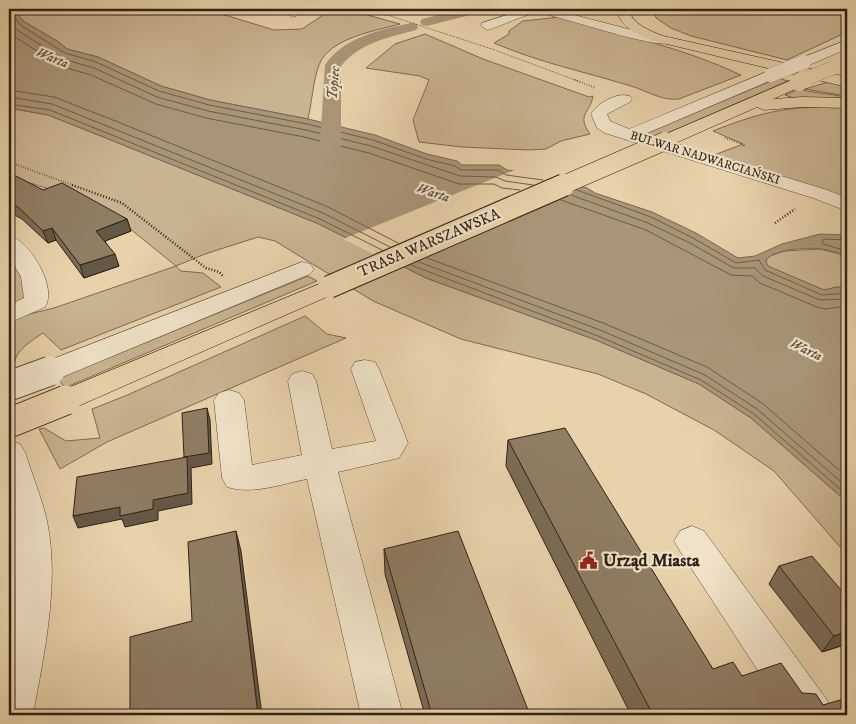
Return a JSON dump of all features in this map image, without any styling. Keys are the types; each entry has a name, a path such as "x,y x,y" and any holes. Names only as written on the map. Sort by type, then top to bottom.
{"main road":[{"path":"622,9 623,15 633,25 668,42 847,82"},
{"path":"649,20 671,32 708,44 847,75"},
{"name":"TRASA WARSZAWSKA","path":"9,423 329,287 847,61"},
{"path":"740,108 784,103 847,103"}],"street":[{"path":"487,26 535,9 668,42"},
{"path":"576,18 601,14"},
{"path":"636,132 847,44"},
{"name":"BULWAR NADWARCIAŃSKI","path":"624,99 603,109 599,114 603,124 612,129 820,194 847,205"},
{"path":"9,242 30,267 37,295 36,302 9,315"},
{"path":"9,386 302,269"},
{"path":"229,400 238,478 251,478 388,450 392,443 365,369"},
{"path":"302,382 320,464 382,715"},
{"path":"9,452 31,527 33,559 30,602 12,715"},
{"path":"692,541 812,715"}],"path":[{"path":"369,9 492,49 624,99"},
{"path":"9,162 122,203 206,268 218,272"}],"shaded area":[{"path":"14,9 205,9 274,30 302,29 332,9 346,9 400,24 342,42 324,56 317,71 308,119 210,100 161,86 98,57 67,49 23,21"},
{"path":"654,9 847,9 847,32 787,60 691,36 671,28 656,18"},
{"path":"560,17 675,49 741,75 679,99 667,99 494,43 509,34 509,31 523,21"},
{"path":"425,34 483,59 589,97 593,96 584,118 590,134 561,141 546,149 529,150 462,147 419,142 413,120 429,80 420,76 366,68 395,44"},
{"path":"778,78 788,81 655,139 645,134"},
{"path":"826,81 847,85 847,96 805,89 828,82"},
{"path":"801,88 806,91 847,97 847,100 794,98 785,95"},
{"path":"828,107 847,108 847,209 809,194 701,160 743,144 713,131 743,120 783,110"},
{"path":"9,108 48,115 101,136 319,224 426,278 596,340 699,384 751,418 847,502 847,555 774,471 714,430 646,394 598,374 461,339 373,301 275,241 258,237 205,254 176,266 124,224 67,195 9,176"},
{"path":"820,249 847,256 847,288 837,287 824,290 767,266 767,257 785,251"},
{"path":"9,255 20,267 30,296 9,309"},
{"path":"176,266 181,271 203,273 221,287 61,350 43,333 28,343 17,356 14,367 10,369 9,319 54,308"},
{"path":"308,276 317,281 64,388 59,378"},
{"path":"305,316 327,334 346,338 107,442 60,469 39,429 44,428 66,441 100,438 92,409"}],"water":[{"name":"Warta","path":"9,9 14,9 23,21 67,49 98,57 161,86 210,100 308,119 375,135 427,154 457,161 462,165 499,165 507,170 540,174 587,188 595,193 652,212 696,233 738,258 755,256 782,244 820,234 847,235 847,256 815,248 782,251 769,257 766,261 768,266 824,290 837,287 847,288 847,502 751,418 699,384 596,340 426,278 319,224 101,136 48,115 9,108"}],"pier":[{"path":"517,169 557,176 373,254 343,239"}],"building":[{"path":"12,174 43,190 62,183 127,219 96,231 115,254 80,265 52,228 43,231 18,207 9,203 9,175"},
{"path":"207,408 209,453 184,457 182,413"},
{"path":"565,428 713,669 733,662 742,676 781,663 802,693 816,694 823,705 847,698 847,715 653,715 508,440"},
{"path":"187,457 188,493 153,500 153,509 120,516 120,507 73,516 77,477"},
{"path":"236,531 258,715 130,715 130,637 192,621 188,542"},
{"path":"458,531 530,715 432,715 384,549"},
{"path":"812,556 847,597 847,631 834,636 779,566"}],"waterway":[{"name":"Topiec","path":"427,22 477,9"},
{"name":"Topiec","path":"330,160 333,65 348,50 358,44 411,27"}],"place":[{"name":"Urząd Miasta","path":"589,561"}]}
